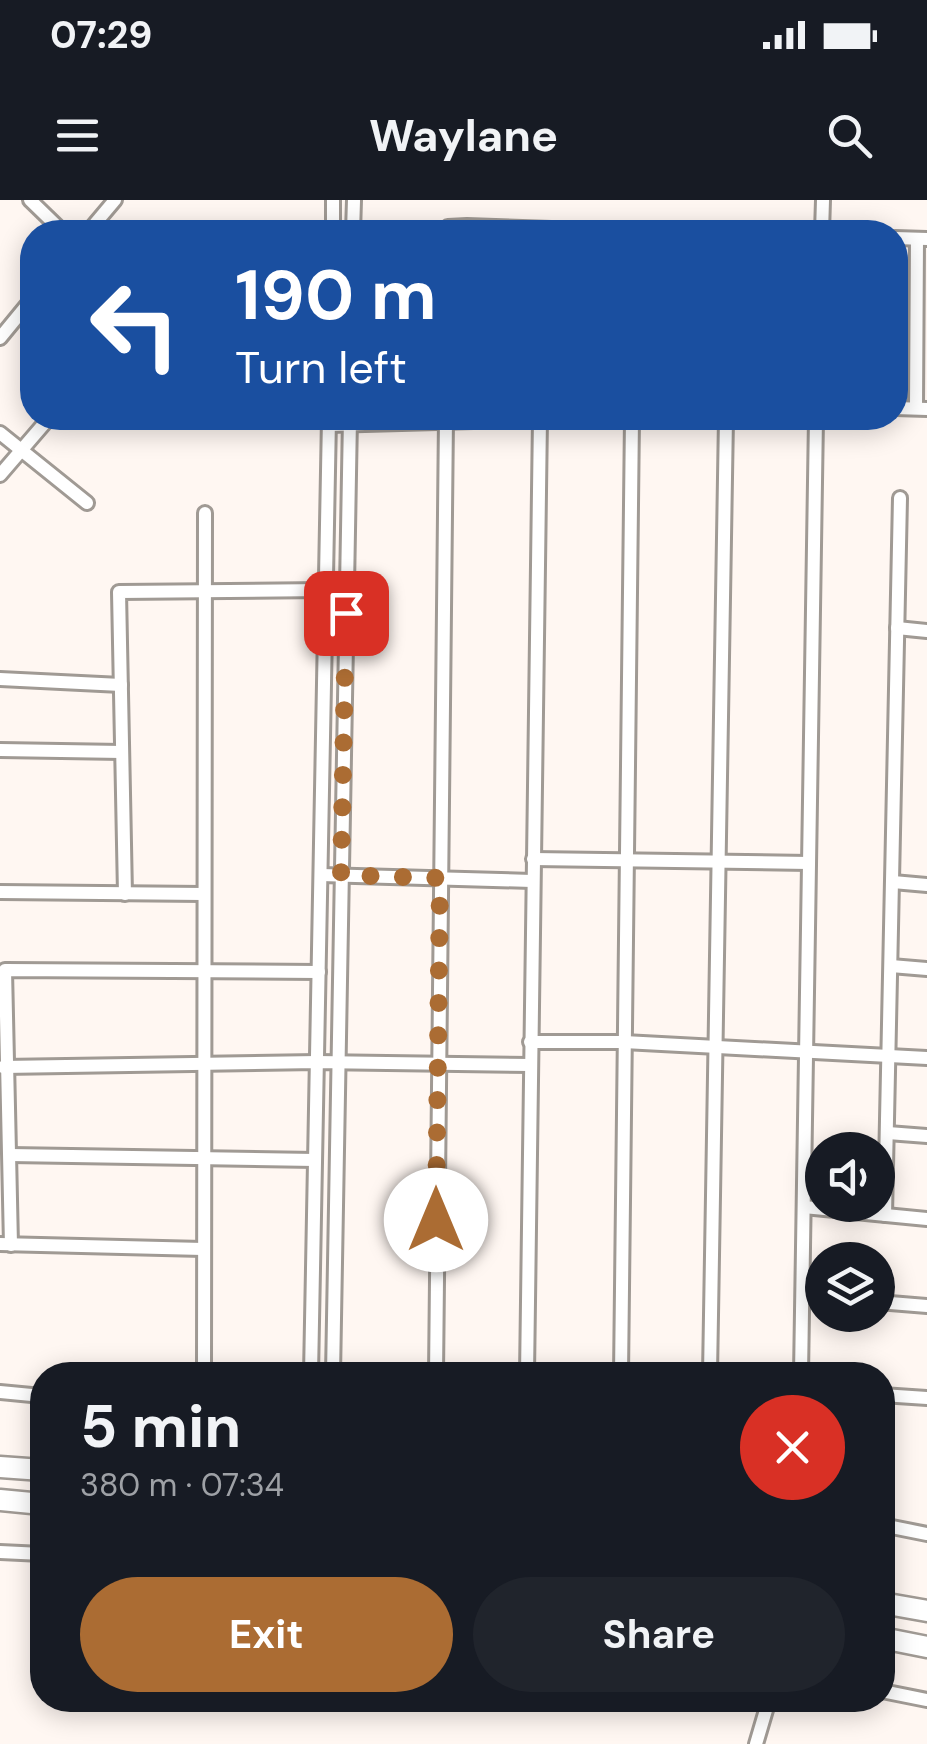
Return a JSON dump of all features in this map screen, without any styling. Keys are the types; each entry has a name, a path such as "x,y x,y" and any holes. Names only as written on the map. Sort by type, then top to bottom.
{"highway":[{"path":"0,1467 30,1469"},
{"path":"0,1500 30,1503"},
{"path":"895,1605 927,1611"},
{"path":"895,1640 927,1646"}],"street":[{"path":"30,200 51,220"},
{"path":"98,220 114,200"},
{"path":"921,409 922,239"},
{"path":"0,338 20,314"},
{"path":"0,475 40,430"},
{"path":"311,1362 329,430"},
{"path":"333,1362 350,430"},
{"path":"436,1362 446,430"},
{"path":"526,1362 540,430"},
{"path":"621,1362 632,430"},
{"path":"710,1362 726,430"},
{"path":"802,1362 816,430"},
{"path":"0,433 87,502"},
{"path":"888,1132 900,498"},
{"path":"204,1362 205,513"},
{"path":"125,894 119,592 326,590"},
{"path":"898,628 927,630"},
{"path":"0,679 121,685"},
{"path":"0,750 122,752"},
{"path":"533,859 809,863"},
{"path":"321,875 532,881"},
{"path":"893,882 927,884"},
{"path":"0,892 203,894"},
{"path":"891,966 927,969"},
{"path":"203,1250 5,1244 10,1155 3,1067 2,971 202,975 319,972"},
{"path":"530,1042 624,1042 927,1058"},
{"path":"3,1067 317,1062 530,1065"},
{"path":"895,1134 927,1136"},
{"path":"10,1155 315,1160"},
{"path":"895,1216 927,1220"},
{"path":"895,1303 927,1306"},
{"path":"0,1392 30,1395"},
{"path":"895,1396 927,1398"},
{"path":"895,1528 927,1534"},
{"path":"0,1552 30,1553"},
{"path":"895,1694 927,1700"},
{"path":"756,1744 765,1712"}],"route":[{"path":"346,613 341,875 440,878 436,1220"}]}
